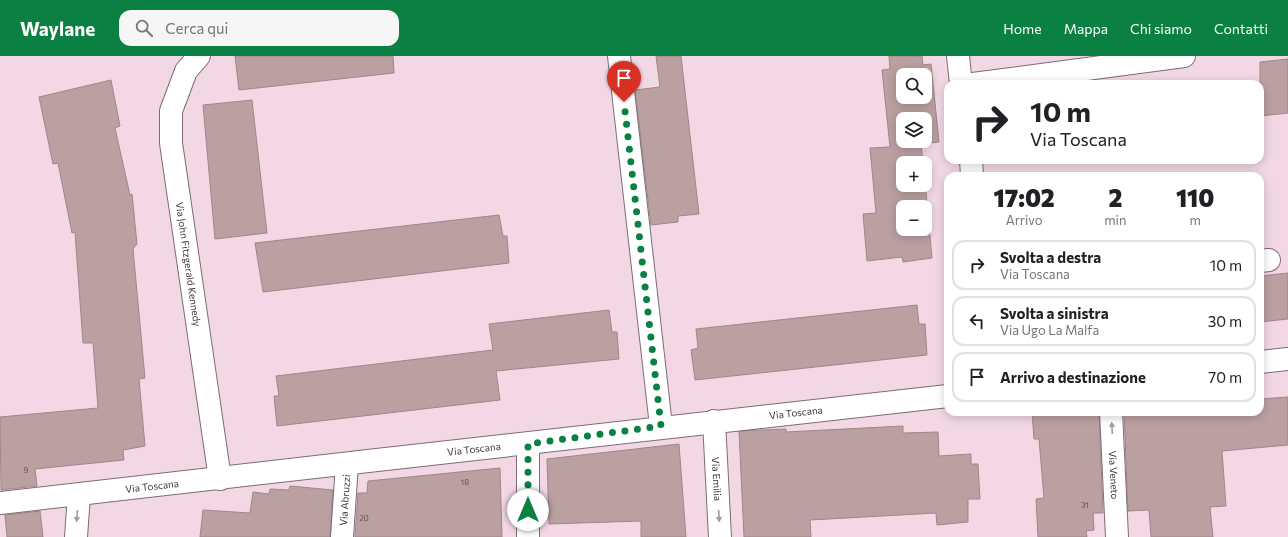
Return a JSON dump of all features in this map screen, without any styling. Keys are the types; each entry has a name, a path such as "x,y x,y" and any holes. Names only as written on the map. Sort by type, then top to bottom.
{"street":[{"name":"Via John Fitzgerald Kennedy","path":"199,56 186,72 171,111 170,143 220,479"},
{"path":"619,56 661,426"},
{"path":"958,56 961,80"},
{"path":"1003,80 1184,56"},
{"path":"1264,362 1288,359"},
{"name":"Via Toscana","path":"0,503 528,444 661,426 944,396"},
{"name":"Via Veneto","path":"1111,416 1118,537"},
{"name":"Via Emilia","path":"714,421 720,537"},
{"path":"528,444 528,537"},
{"name":"Via Abruzzi","path":"342,537 347,464"},
{"path":"76,537 79,494"}],"building":[{"path":"235,56 393,56 394,73 239,90"},
{"path":"656,56 681,56 699,214 678,216 678,222 651,225 635,90 660,87"},
{"path":"889,56 922,56 923,65 931,64 931,68 896,68 896,104 932,104 932,74 939,142 932,143 932,112 896,112 896,148 921,148 922,156 896,156 896,192 926,192 927,200 896,200 896,236 930,236 932,258 903,262 902,257 867,261 863,214 876,213 870,148 890,147 882,70 890,69"},
{"path":"1288,59 1288,113 1264,116 1264,80 1260,80 1260,62"},
{"path":"111,80 120,126 115,128 130,195 132,194 137,244 133,249 145,378 139,379 145,446 123,450 124,460 35,469 37,486 1,490 0,417 98,408 93,343 83,343 75,232 72,233 58,163 53,164 39,97"},
{"path":"252,100 267,233 215,239 203,105"},
{"path":"499,215 503,236 507,236 509,263 263,292 255,243"},
{"path":"1288,273 1288,319 1264,322 1264,276"},
{"path":"917,305 919,324 925,324 927,355 695,380 691,350 698,348 696,329"},
{"path":"609,310 612,332 617,332 619,359 496,371 500,400 277,426 274,396 279,396 276,376 493,350 489,324"},
{"path":"1288,397 1288,445 1222,451 1226,506 1210,507 1213,537 1151,537 1149,510 1128,511 1124,416 1264,416 1264,399"},
{"path":"1032,416 1099,416 1103,513 1093,513 1094,530 1086,531 1087,537 1038,537 1036,499 1044,498 1039,439 1034,439"},
{"path":"903,426 903,433 938,432 939,456 971,454 971,464 978,464 980,499 968,499 968,522 937,525 936,513 810,520 811,537 744,537 739,431 786,429 786,432"},
{"path":"679,444 686,537 641,537 641,521 549,524 547,459"},
{"path":"500,468 502,537 355,537 358,493 367,493 368,481"},
{"path":"290,486 333,490 330,537 200,537 203,510 250,513 253,492 269,494 270,489 289,490"},
{"path":"40,511 43,537 7,537 5,515"}],"route":[{"path":"528,510 528,444 661,426 624,102"}]}
